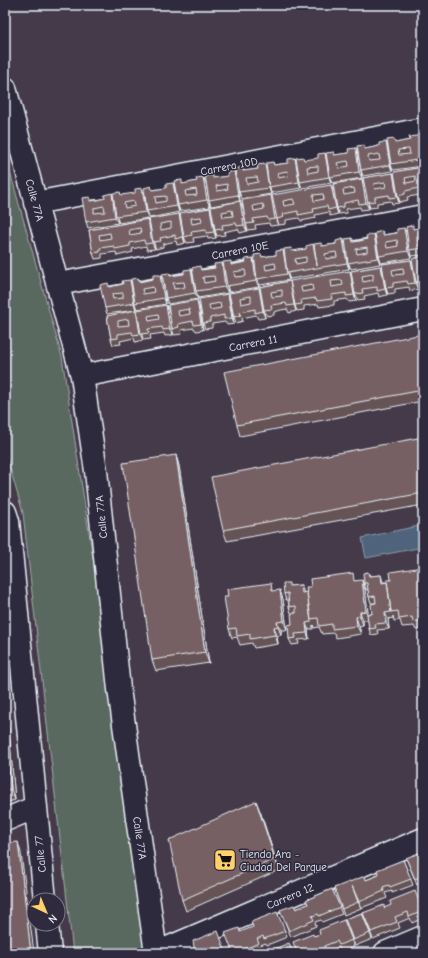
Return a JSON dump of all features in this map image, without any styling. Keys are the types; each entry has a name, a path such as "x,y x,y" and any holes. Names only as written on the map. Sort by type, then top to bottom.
{"street":[{"name":"Calle 77A","path":"5,88 82,376 96,471 119,689 156,953"},
{"name":"Carrera 10D","path":"35,203 423,129"},
{"name":"Carrera 10E","path":"58,284 423,216"},
{"name":"Carrera 11","path":"82,376 423,309"},
{"name":"Calle 77","path":"6,518 44,892"},
{"path":"5,820 36,807"},
{"name":"Carrera 12","path":"156,953 423,839"},
{"path":"49,932 50,953"},
{"path":"385,953 423,936"}],"green space":[{"path":"5,154 62,357 93,558 149,953 73,953 23,513 5,451"}],"water":[{"path":"423,525 423,547 366,558 362,538"}],"building":[{"path":"423,135 423,159 391,164 387,140 394,139 395,143 410,140 409,137","holes":["409,149 410,154 399,155 398,150"]},
{"path":"386,142 390,165 361,170 357,146 364,145 365,149 379,146 379,143","holes":["379,154 380,160 369,161 368,156"]},
{"path":"356,148 359,172 330,177 326,153 334,152 334,155 349,153 348,149","holes":["348,161 349,166 339,168 337,163"]},
{"path":"325,153 329,177 300,182 296,158 303,157 304,160 318,158 318,154","holes":["318,166 318,171 308,173 307,167"]},
{"path":"295,158 299,182 269,187 266,163 273,162 274,165 288,163 288,159","holes":["287,171 288,176 278,178 277,173"]},
{"path":"265,164 269,188 239,192 235,169 243,167 243,171 258,169 257,165","holes":["257,177 258,182 247,184 246,178"]},
{"path":"423,167 423,192 420,192 419,188 405,191 405,194 398,196 394,172","holes":["415,176 416,181 406,183 405,178"]},
{"path":"234,171 238,195 209,200 205,176 213,175 213,178 228,176 227,173","holes":["227,184 228,189 217,191 216,186"]},
{"path":"393,173 397,197 389,198 389,195 375,197 375,201 368,202 363,178","holes":["385,182 386,187 375,189 374,184"]},
{"path":"203,177 207,200 178,205 174,181 182,180 182,184 197,181 196,178","holes":["196,189 197,195 186,196 185,191"]},
{"path":"362,179 366,203 359,204 358,200 344,203 344,207 337,208 333,184","holes":["354,188 355,193 344,195 343,190"]},
{"path":"173,183 177,206 147,211 144,188 151,186 152,190 166,188 166,184","holes":["166,196 166,201 156,203 155,197"]},
{"path":"331,185 336,208 328,210 327,206 313,209 314,212 298,215 298,211 283,214 284,217 277,219 272,195","holes":["323,194 324,199 314,201 313,195","293,199 295,204 284,206 283,201"]},
{"path":"142,188 146,212 116,216 113,193 120,192 121,195 135,193 135,189","holes":["134,201 135,206 125,208 124,203"]},
{"path":"112,193 115,217 86,222 82,198 90,197 90,201 98,200 105,198 104,195","holes":["104,206 105,212 94,213 94,208"]},
{"path":"271,195 275,219 268,220 267,217 253,219 254,223 246,224 242,200","holes":["263,204 264,209 254,211 253,206"]},
{"path":"240,201 244,225 237,226 236,223 222,225 223,229 215,230 211,207","holes":["232,210 233,216 223,217 222,212"]},
{"path":"210,208 214,232 206,233 206,230 191,232 192,235 184,237 180,213","holes":["201,217 202,222 192,224 191,218"]},
{"path":"179,214 183,237 175,239 175,235 160,238 161,241 153,242 149,219","holes":["171,222 171,228 161,230 160,224"]},
{"path":"148,219 152,243 145,244 144,240 130,243 130,246 115,249 114,246 100,248 100,252 93,253 89,230","holes":["140,228 141,233 130,235 129,230","110,233 111,238 100,240 99,235"]},
{"path":"413,225 413,229 423,227 423,235 417,236 417,242 423,241 423,248 409,250 406,227"},
{"path":"404,228 408,251 379,256 375,233 382,231 383,235 397,233 397,229","holes":["397,240 398,246 387,248 386,242"]},
{"path":"374,234 378,258 348,263 345,239 352,238 353,242 360,241 367,239 366,236","holes":["367,247 367,252 357,254 356,249"]},
{"path":"343,239 347,263 287,273 284,249 291,248 292,251 306,249 306,246 313,244 317,265 314,244 321,243 322,246 336,244 336,241","holes":["336,252 337,257 326,259 325,254","306,257 306,262 296,264 295,259"]},
{"path":"283,250 287,274 257,279 254,255 261,254 262,257 276,255 276,251","holes":["275,263 276,268 266,270 265,265"]},
{"path":"423,256 423,281 416,282 412,259"},
{"path":"253,258 256,281 227,286 223,262 231,261 231,265 246,262 245,259","holes":["245,270 246,276 235,277 234,272"]},
{"path":"411,260 415,283 408,284 407,281 393,283 393,287 386,288 382,264","holes":["403,268 404,274 393,275 392,270"]},
{"path":"222,263 225,287 196,291 192,268 200,266 201,270 215,268 214,264","holes":["214,276 215,281 204,283 203,277"]},
{"path":"381,266 385,289 377,291 377,287 362,289 363,293 355,294 351,271","holes":["373,274 373,280 363,282 362,276"]},
{"path":"191,269 195,293 166,298 162,274 169,273 170,276 184,274 184,270","holes":["184,282 185,287 174,289 173,283"]},
{"path":"350,271 354,295 346,296 346,293 331,295 332,299 317,301 316,298 301,300 302,304 295,305 290,281","holes":["342,280 343,285 332,287 331,281","312,285 313,290 302,292 301,287"]},
{"path":"153,275 160,275 164,298 135,303 131,279 138,278 139,282 153,279","holes":["153,287 154,292 143,294 142,289"]},
{"path":"130,280 134,303 105,308 100,285 108,283 109,287 123,284 122,281","holes":["123,293 123,298 113,299 112,294"]},
{"path":"290,281 294,305 287,306 286,303 271,305 272,309 264,310 260,287","holes":["282,290 282,296 272,297 271,292"]},
{"path":"259,288 263,311 255,313 255,309 240,312 241,315 234,317 229,293","holes":["251,296 251,302 241,304 240,298"]},
{"path":"228,294 232,318 224,319 224,315 210,318 210,322 203,323 199,299","holes":["220,303 221,308 210,310 209,305"]},
{"path":"197,300 201,324 194,325 193,321 178,324 179,327 172,329 168,305","holes":["189,309 190,314 179,316 178,311"]},
{"path":"166,305 170,329 163,330 162,327 148,329 149,333 141,334 137,310","holes":["158,314 159,319 149,321 148,316"]},
{"path":"136,310 140,334 133,335 132,332 118,334 118,338 111,339 107,316","holes":["128,319 129,325 118,326 118,321"]},
{"path":"423,334 423,390 237,425 224,372"},
{"path":"423,437 423,493 223,530 211,477"},
{"path":"176,455 205,652 152,660 123,463"},
{"path":"423,567 423,620 413,622 412,617 399,619 398,611 391,612 387,580 391,580 390,572"},
{"path":"368,572 369,576 381,575 382,583 387,582 391,612 385,613 386,623 375,624 376,628 369,629 367,614 372,614 371,604 376,603 375,596 369,597 367,583 364,583 363,573"},
{"path":"353,573 354,581 362,580 366,611 360,612 360,616 356,617 357,626 332,629 332,624 319,626 318,618 311,619 306,587 311,587 310,579"},
{"path":"271,583 272,591 280,590 284,621 277,622 278,626 274,627 275,635 250,639 250,634 237,636 236,628 229,629 224,597 228,597 227,589"},
{"path":"283,583 289,583 289,586 301,585 302,593 307,592 311,622 306,623 307,633 295,634 296,638 289,639 288,625 292,624 291,614 296,613 296,606 289,607 288,593 284,594"},
{"path":"5,722 11,789 5,791"},
{"name":"Tienda Ara - Ciudad Del Parque","path":"256,801 275,859 182,900 169,840"},
{"path":"18,842 26,910 26,932 29,932 31,953 5,953 5,843"},
{"path":"419,853 423,857 423,875 415,879 406,858"},
{"path":"403,860 411,879 390,887 389,885 383,887 384,891 359,902 352,886 358,902 342,909 334,888 365,876 366,880 379,875 377,870"},
{"path":"332,889 340,907 319,916 318,914 312,916 314,920 289,931 280,910 294,905 296,909 308,904 306,900"},
{"path":"423,889 423,902 419,890"},
{"path":"415,891 423,911 409,917 408,912 395,917 397,922 371,932 363,913 384,905 384,908 391,905 390,901"},
{"path":"277,912 285,931 264,939 263,936 257,939 259,943 233,953 225,933 239,928 240,932 253,927 251,922"},
{"path":"362,913 370,933 353,940 345,919"},
{"path":"344,920 352,940 339,945 337,941 324,946 326,951 321,953 297,953 293,942 313,934 314,936 320,934 319,930"},
{"path":"218,931 226,953 195,953 193,941"},
{"path":"289,943 293,953 264,953"},
{"path":"423,946 423,953 414,953 413,950"}],"place":[{"name":"Tienda Ara - Ciudad Del Parque","path":"225,860"}]}
